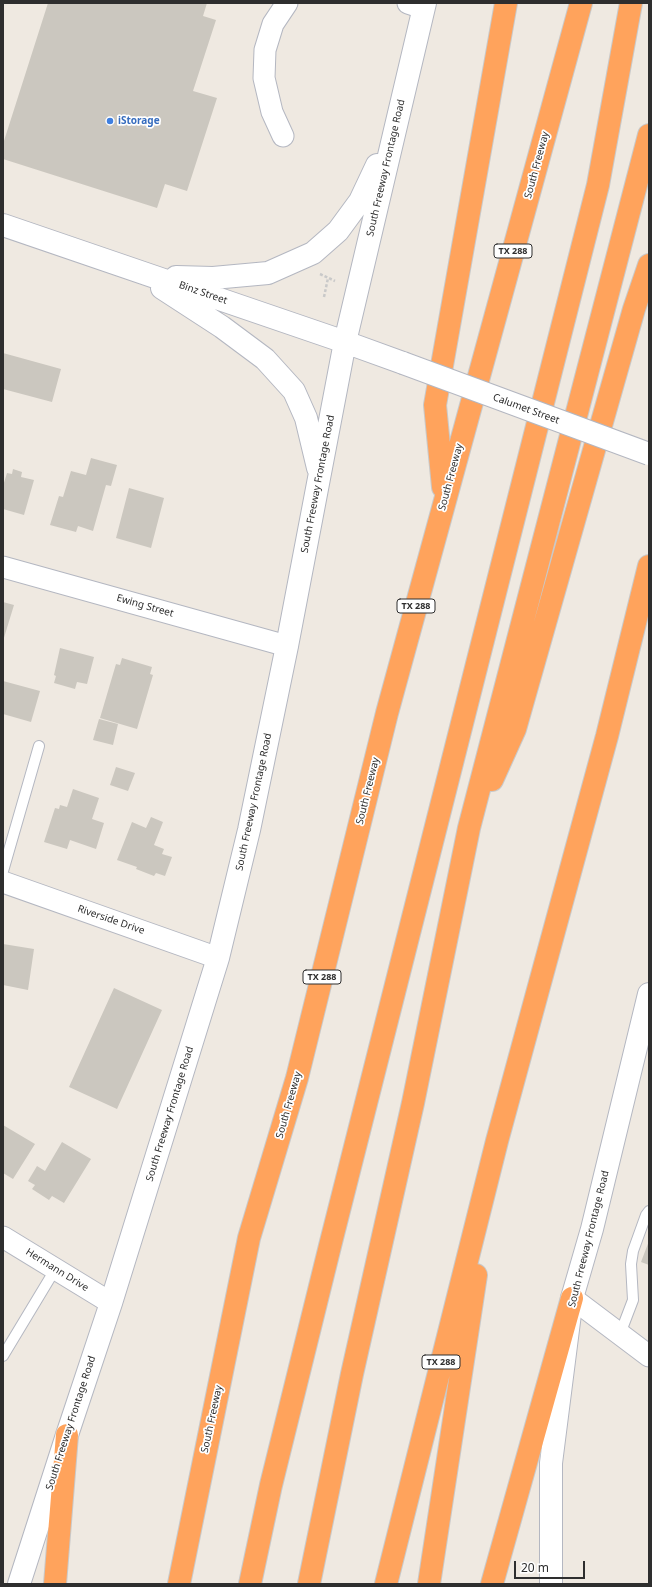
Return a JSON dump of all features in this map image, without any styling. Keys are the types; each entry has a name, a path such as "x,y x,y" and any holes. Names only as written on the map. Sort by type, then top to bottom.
{"highway":[{"path":"445,499 435,404 506,3"},
{"name":"South Freeway","path":"179,1584 249,1238 297,1078 387,713 581,3"},
{"path":"250,1584 271,1485 331,1242 598,185 631,3"},
{"path":"309,1584 352,1374 413,1103 469,828 649,135"},
{"path":"469,828 515,729 634,309 649,265"},
{"name":"TX 288","path":"386,1584 497,1141 607,736 649,566"},
{"path":"607,736 649,620"},
{"path":"429,1584 497,1141"},
{"path":"492,1584 572,1298"},
{"path":"55,1584 67,1434"}],"main road":[{"name":"South Freeway Frontage Road","path":"19,1584 111,1303 218,958 249,830 287,646 345,342 397,120 419,5"},
{"path":"144,273 213,278 268,273 313,253 338,231 360,201 397,120"},
{"name":"Binz Street","path":"3,225 403,363"},
{"path":"144,273 265,359 294,391 306,418 320,475"},
{"name":"Calumet Street","path":"403,363 649,454"},
{"name":"South Freeway Frontage Road","path":"551,1584 551,1463 572,1298 592,1229 649,994"}],"street":[{"path":"283,136 272,112 264,78 265,50 273,24 287,3"},
{"name":"Ewing Street","path":"3,567 287,646"},
{"name":"Riverside Drive","path":"3,882 218,958"},
{"name":"Hermann Drive","path":"3,1237 111,1303"},
{"path":"572,1298 649,1356"}],"lane":[{"path":"3,871 38,746"},
{"path":"620,1334 633,1300 631,1264 633,1251 646,1215 649,1211"},
{"path":"3,1356 56,1268"}],"path":[{"path":"324,296 328,278"}],"building":[{"name":"iStorage","path":"48,3 207,3 203,16 216,20 193,91 217,98 187,191 165,184 157,208 3,159 3,144"},
{"path":"3,353 61,369 52,402 3,389"},
{"path":"91,458 117,465 111,486 106,485 93,531 78,526 76,532 50,525 59,496 63,497 71,471 86,475"},
{"path":"13,469 22,472 21,477 34,480 24,515 3,509 3,486 7,473 12,474"},
{"path":"129,488 164,498 151,548 116,538"},
{"path":"3,602 14,605 3,641"},
{"path":"60,648 94,657 87,684 77,682 75,689 54,683 56,676 54,675"},
{"path":"122,658 152,667 150,674 153,675 137,729 100,718 116,664 120,665"},
{"path":"3,681 40,691 31,722 3,714"},
{"path":"99,719 118,724 113,745 93,740"},
{"path":"116,767 135,773 128,791 110,785"},
{"path":"73,789 99,798 92,819 104,823 96,849 70,840 67,849 44,842 55,808 59,809 60,805 67,807"},
{"path":"151,817 163,822 154,845 164,849 162,854 172,857 165,876 156,873 154,876 136,869 137,867 117,860 132,822 146,828"},
{"path":"3,944 34,949 28,990 3,985"},
{"path":"114,988 162,1010 117,1109 69,1087"},
{"path":"3,1125 35,1144 13,1179 3,1173"},
{"path":"62,1142 91,1159 64,1203 52,1196 49,1200 32,1189 35,1185 28,1181 37,1166 45,1171"},
{"path":"649,1241 649,1265 641,1262"}],"place":[{"name":"iStorage","path":"110,121"}]}
